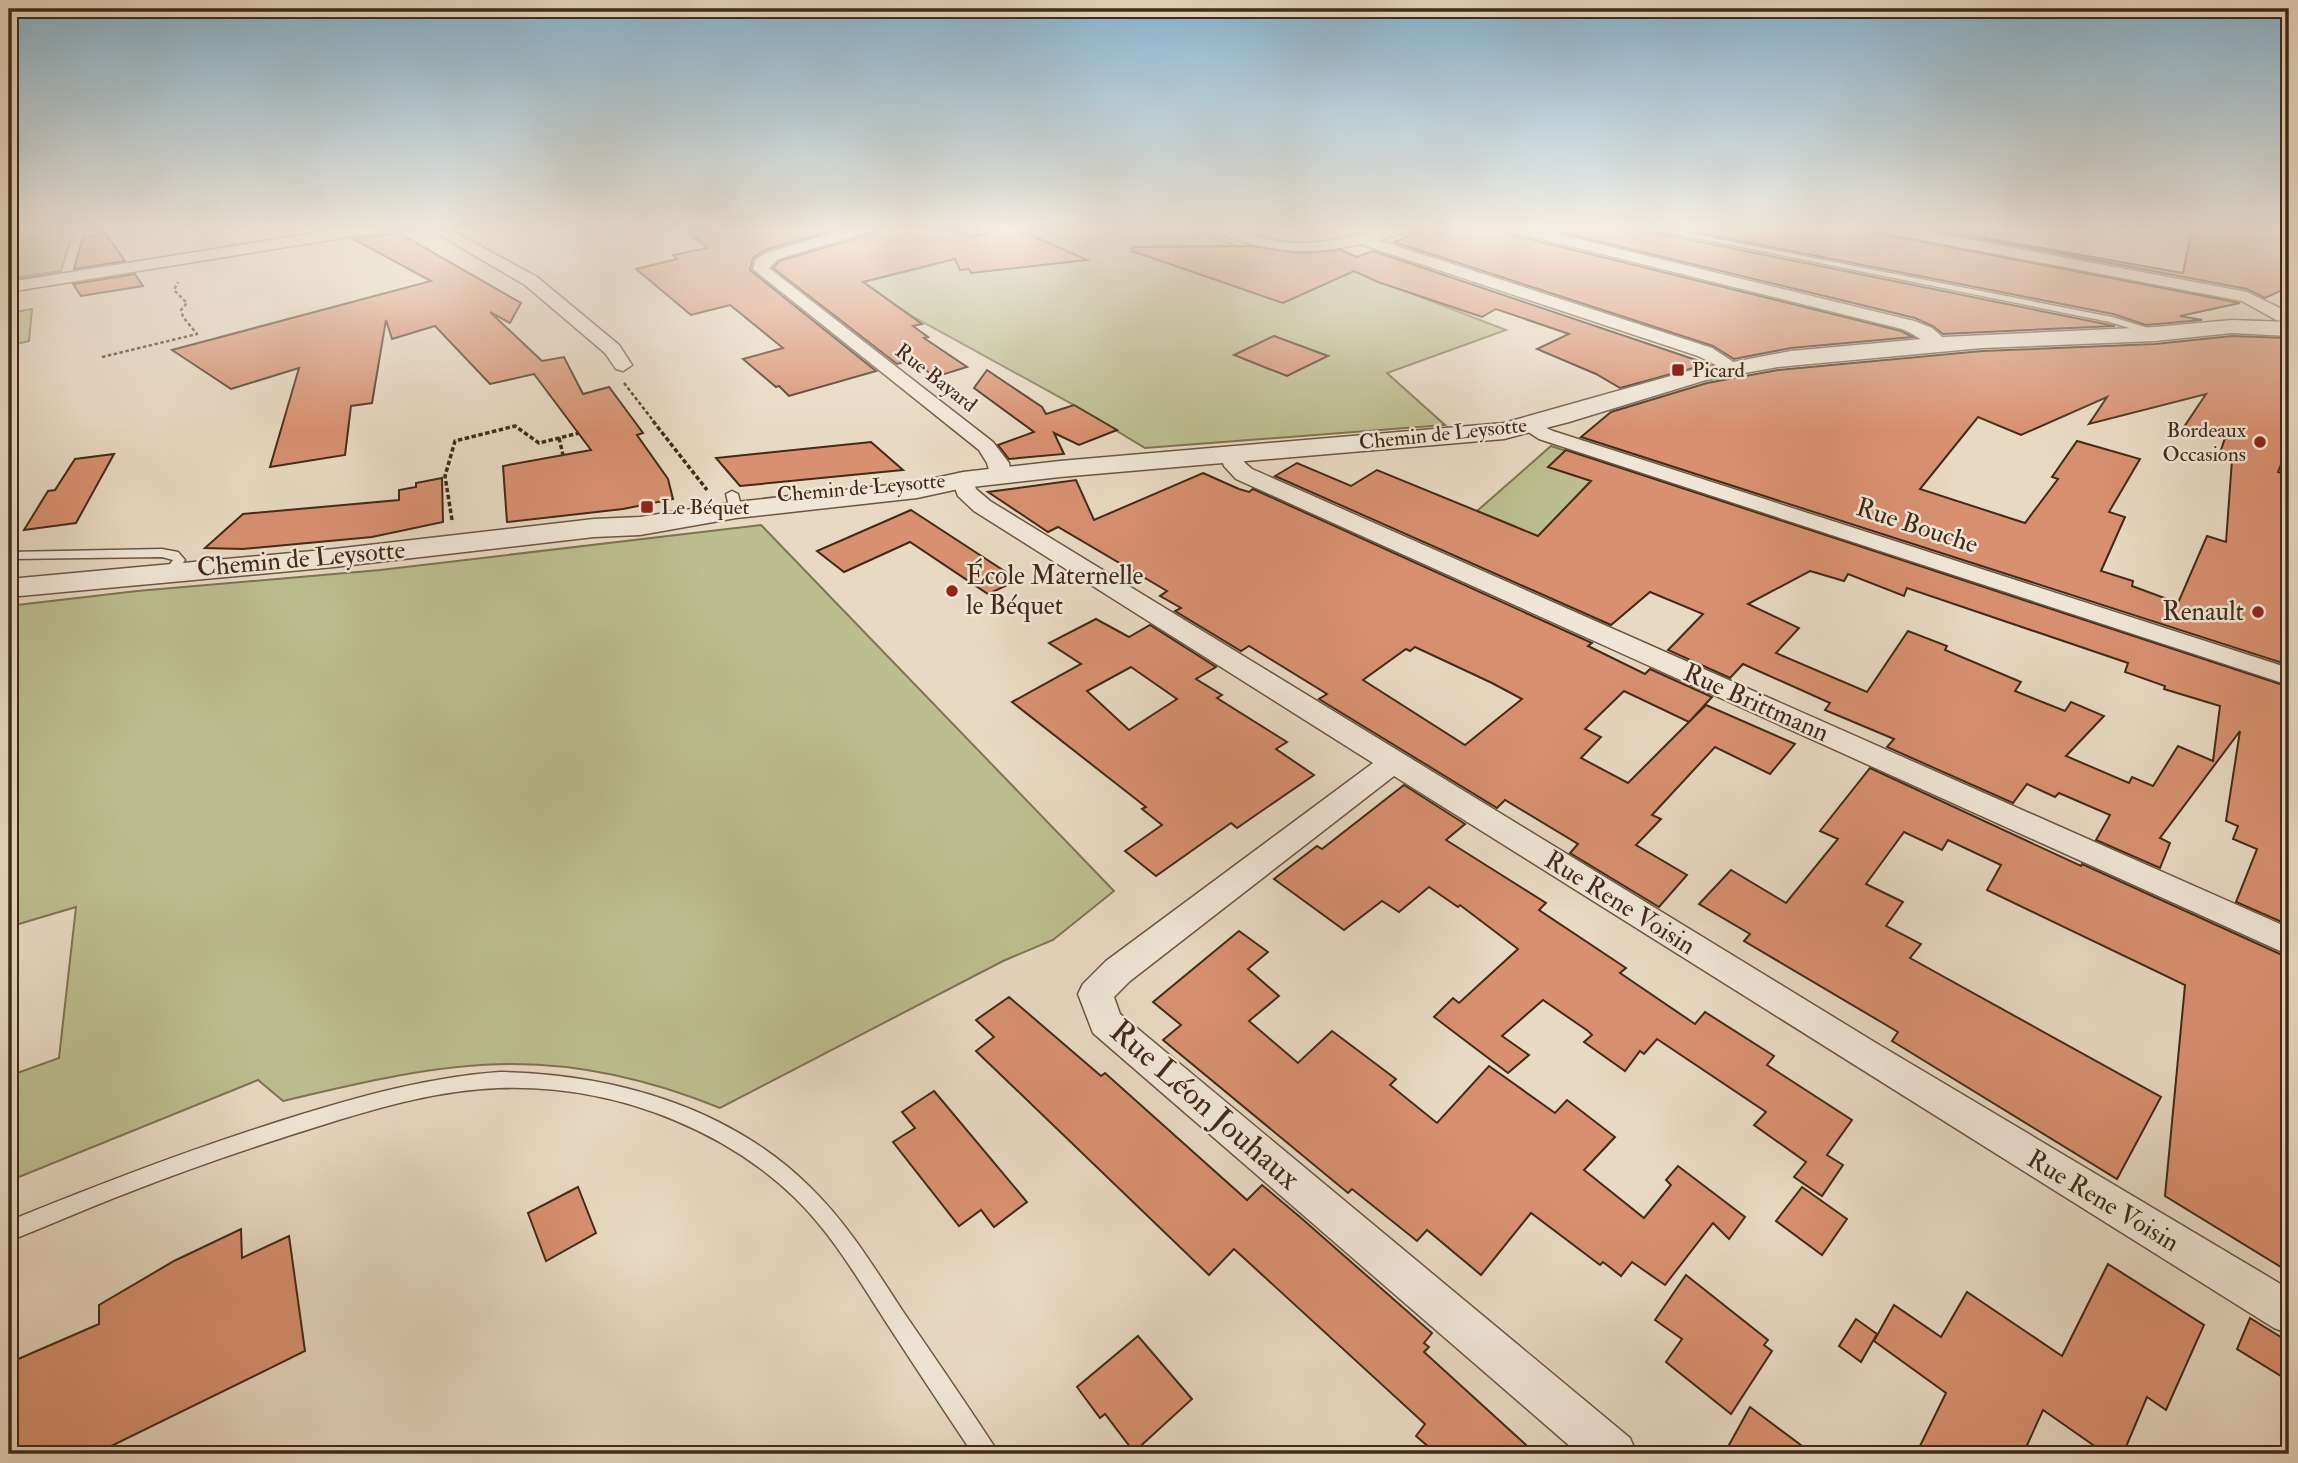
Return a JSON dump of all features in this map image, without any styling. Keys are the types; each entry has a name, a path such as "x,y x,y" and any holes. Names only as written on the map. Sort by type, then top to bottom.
{"street":[{"path":"548,295 612,349 623,365"},
{"name":"Rue Bayard","path":"794,295 986,446 998,463 1000,476"},
{"path":"1531,295 1704,352 1732,367"},
{"path":"1788,295 1908,325 1926,332 1940,343"},
{"path":"2242,295 2280,321"},
{"name":"Chemin de Leysotte","path":"9,588 334,558 594,528 640,526 734,501 917,490 963,480 1000,476 1447,437 1530,426 1732,367 1940,343 2151,335 2280,321"},
{"name":"Rue Bouche","path":"1530,426 1546,435 2289,677"},
{"name":"Rue Brittmann","path":"1231,455 1235,466 1244,474 2289,942"},
{"name":"Rue Rene Voisin","path":"963,480 966,491 978,503 1852,1047 2289,1313"},
{"name":"Rue Léon Jouhaux","path":"1393,762 1118,971 1095,994 1105,1023 1614,1454"}],"lane":[{"path":"1988,295 2112,320 2142,329 2151,335"},
{"path":"9,556 162,553 174,555 180,560 171,571"},
{"path":"9,1231 142,1176 265,1134 363,1104 433,1087 500,1080 559,1082 617,1094 675,1111 715,1129 761,1156 802,1191 846,1244 986,1454"}],"path":[{"path":"102,357 197,334 183,317 181,310 187,303 179,295"},
{"path":"623,365 618,375 711,495 734,501"},
{"path":"452,521 445,476 454,441 515,426 539,443 579,433"},
{"path":"559,438 563,455"}],"green space":[{"path":"883,295 1416,295 1506,330 1387,373 1445,425 1145,448 1074,405 910,315"},
{"path":"32,309 29,341 9,346 9,317 15,312"},
{"path":"1551,446 1610,465 1546,545 1514,526 1477,511"},
{"path":"761,525 1114,891 1053,940 1003,961 720,1108 619,1076 539,1065 484,1065 426,1071 368,1081 283,1101 258,1080 9,1181 9,1076 59,1058 76,907 9,927 9,606 137,591 380,570"}],"building":[{"path":"377,295 508,295 521,303 510,323 490,312 542,361 564,357 583,394 609,387 643,433 637,435 668,479 673,499 623,509 507,522 503,466 591,450 534,374 490,384 435,326 392,339 386,320 372,403 351,406 345,455 270,467 299,368 231,389 172,350"},
{"path":"667,295 782,295 876,371 789,396 743,359 783,348 730,305 691,315"},
{"path":"808,295 882,295 922,324 913,326 928,337 924,338 967,367 935,377 912,360 897,364"},
{"path":"1261,295 1300,295 1283,303"},
{"path":"1417,295 1504,295 1708,364 1620,388 1596,374 1537,349 1569,334 1496,309 1482,317"},
{"path":"1557,295 1757,295 1901,331 1913,337 1791,348 1734,359 1713,346"},
{"path":"1821,295 1964,295 2115,326 1943,334 1915,318"},
{"path":"2017,295 2200,295 2240,303 2180,316 2202,320 2146,325 2113,314"},
{"path":"1274,336 1328,356 1287,376 1234,355"},
{"path":"2232,336 2289,338 2289,445 2278,472 2289,475 2289,665 1581,437 1611,412 1707,383 1778,370 1982,351 2155,344","holes":["2206,394 2184,427 2225,438 2219,456 2232,460 2226,542 2207,536 2178,603 2132,586 2133,581 2101,571 2125,517 2109,512 2140,459 2077,441 2052,477 2058,479 2025,523 1920,489 1978,417 2021,435 2107,397 2089,424"]},
{"path":"987,370 1042,407 1046,414 1074,405 1117,430 1079,445 1054,433 1064,454 1009,459 998,445 1034,432 974,388"},
{"path":"871,442 903,470 740,486 716,458"},
{"path":"1566,450 2289,687 2289,925 2236,902 2257,849 2233,839 2238,826 2226,821 2240,731 2160,838 2170,843 2160,868 2096,840 2110,815 2059,793 2055,797 2027,784 2013,803 1887,747 1894,739 1825,710 1830,703 1743,664 1730,678 1668,650 1703,614 1650,592 1611,625 1275,476 1297,463 1351,486 1377,470 1538,536 1591,481 1548,467","holes":["1810,571 1844,581 1848,574 1904,596 1907,588 2128,663 2125,672 2165,686 2164,689 2220,706 2213,761 2178,746 2153,786 2132,777 2129,783 2066,756 2104,716 2071,702 2065,711 2015,691 2021,682 1945,650 1947,646 1908,631 1867,692 1776,653 1799,628 1748,604"]},
{"path":"114,454 76,523 24,530 48,491 55,490 75,459"},
{"path":"1203,473 1239,489 1249,492 1253,489 1592,643 1588,646 1645,674 1650,669 1712,697 1689,722 1706,705 1795,744 1770,774 1715,747 1652,815 1661,819 1636,845 1687,875 1659,907 1570,853 1578,844 1505,800 1497,808 1319,699 1327,694 1249,646 1241,651 1175,611 1181,608 1160,596 1167,591 1058,527 1048,532 988,492 1076,480 1094,520","holes":["1415,647 1522,699 1465,745 1363,680 1406,649 1410,651","1624,691 1689,722 1628,783 1581,758 1601,737 1585,729"]},
{"path":"442,478 443,522 372,537 243,549 205,548 243,514 399,500 399,490 416,487 416,483"},
{"path":"911,510 1018,580 988,594 910,542 844,572 817,551"},
{"path":"1096,619 1129,637 1150,625 1216,667 1196,679 1222,695 1217,698 1287,742 1276,749 1314,775 1237,828 1231,823 1156,876 1125,851 1162,825 1142,809 1146,807 1012,702 1081,664 1049,643","holes":["1131,667 1177,699 1129,730 1087,691"]},
{"path":"1870,768 2081,866 2082,864 2289,958 2289,1272 2165,1196 2185,985 1987,890 2001,865 1948,840 1942,850 1904,832 1866,884 1903,902 1886,926 1921,944 1910,958 2161,1097 2117,1179 1892,1041 1898,1032 1744,941 1750,934 1699,904 1731,870 1786,903 1838,839 1820,831"},
{"path":"1404,785 1465,824 1446,840 1546,903 1539,910 1626,968 1620,973 1695,1024 1705,1012 1774,1056 1767,1065 1852,1120 1827,1155 1843,1165 1822,1196 1794,1177 1806,1162 1754,1125 1766,1112 1657,1039 1644,1054 1640,1051 1625,1071 1584,1042 1592,1035 1588,1031 1543,1000 1502,1036 1529,1055 1508,1073 1434,1017 1453,998 1459,1003 1518,949 1460,905 1458,907 1429,887 1399,912 1382,901 1344,930 1274,879 1317,846 1322,849"},
{"path":"1239,931 1268,952 1248,969 1279,996 1249,1021 1298,1063 1332,1031 1396,1079 1390,1085 1437,1123 1489,1066 1555,1113 1567,1100 1615,1137 1584,1170 1644,1218 1671,1185 1666,1180 1678,1166 1745,1217 1729,1239 1713,1223 1665,1285 1632,1262 1621,1276 1603,1262 1600,1265 1531,1213 1481,1275 1427,1230 1417,1241 1352,1189 1348,1193 1163,1040 1181,1025 1153,1002"},
{"path":"1009,997 1101,1076 1105,1073 1247,1200 1262,1185 1300,1217 1432,1333 1424,1343 1429,1347 1424,1352 1536,1454 1437,1454 1416,1436 1425,1424 1234,1249 1209,1275 976,1051 994,1037 976,1020"},
{"path":"934,1091 1027,1202 994,1227 981,1210 959,1226 893,1142 915,1128 902,1112"},
{"path":"578,1187 596,1233 546,1261 528,1213"},
{"path":"1802,1187 1847,1219 1822,1255 1776,1221"},
{"path":"241,1229 242,1258 289,1236 305,1351 95,1454 9,1454 9,1363 99,1324 99,1305 174,1261"},
{"path":"2108,1264 2204,1325 2166,1410 2147,1397 2123,1454 2106,1454 2043,1410 2023,1454 1916,1454 1946,1393 1874,1341 1894,1305 1941,1337 1967,1292 2062,1356"},
{"path":"1686,1275 1768,1340 1764,1345 1772,1351 1731,1414 1666,1362 1682,1339 1655,1320"},
{"path":"2250,1318 2289,1342 2289,1381 2237,1349"},
{"path":"1856,1319 1877,1334 1861,1362 1839,1346"},
{"path":"1138,1336 1192,1399 1134,1452 1105,1414 1100,1418 1077,1387"},
{"path":"1750,1407 1813,1454 1724,1454"}],"place":[{"name":"Picard","path":"1678,370"},
{"name":"Bordeaux Occasions","path":"2260,442"},
{"name":"Le Béquet","path":"647,507"},
{"name":"École Maternelle le Béquet","path":"952,591"},
{"name":"Renault","path":"2258,612"}]}
